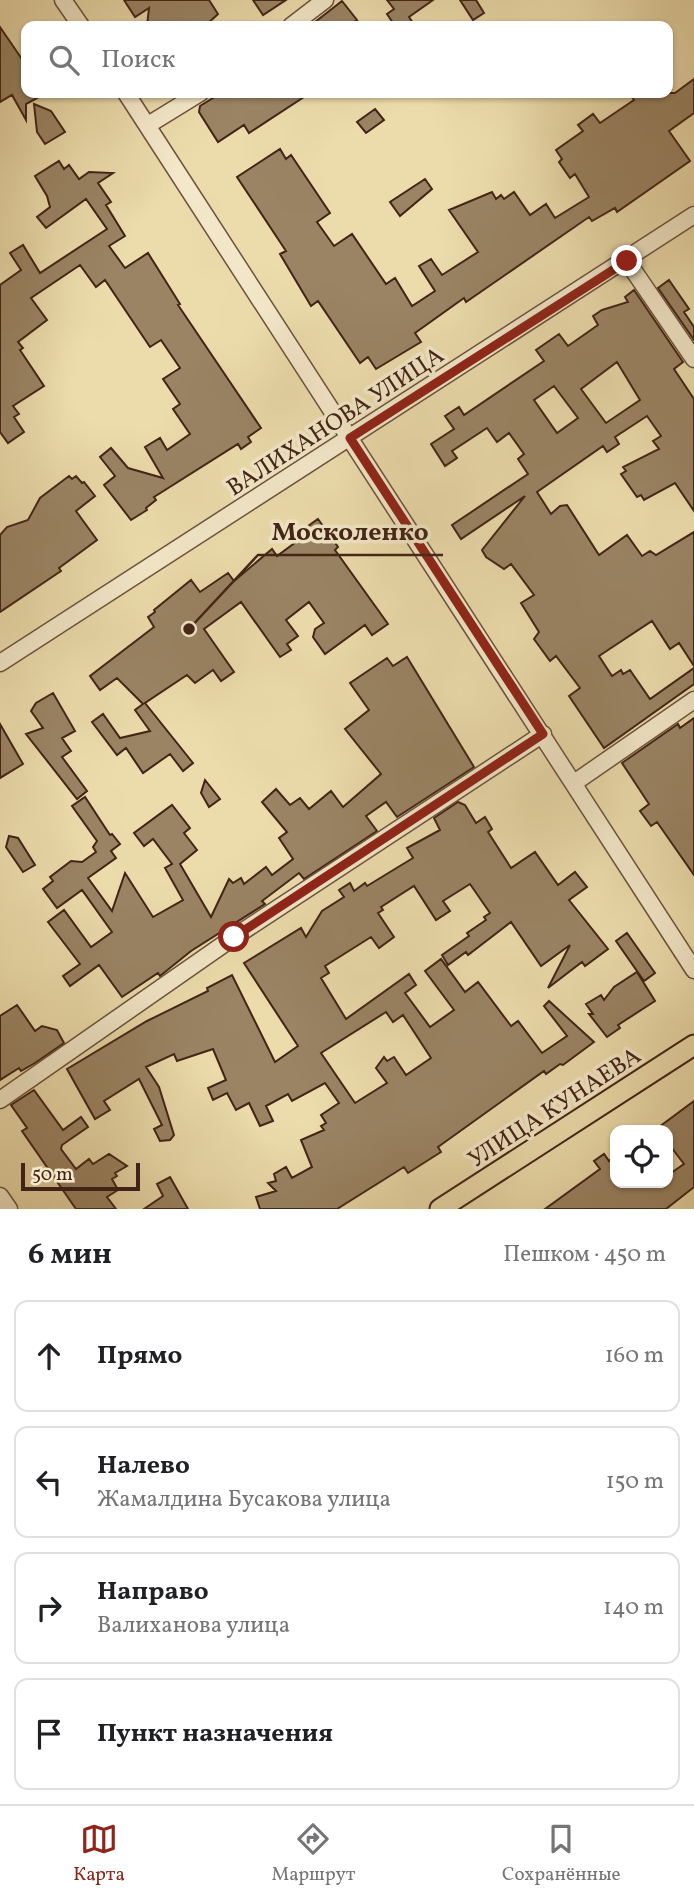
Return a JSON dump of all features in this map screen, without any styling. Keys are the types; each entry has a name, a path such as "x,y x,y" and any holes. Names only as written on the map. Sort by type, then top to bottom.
{"main road":[{"name":"УЛИЦА КУНАЕВА","path":"440,1209 694,1045"}],"street":[{"path":"63,0 78,21"},
{"path":"298,21 325,0"},
{"path":"129,98 694,970"},
{"path":"148,125 192,98"},
{"name":"ВАЛИХАНОВА УЛИЦА","path":"0,663 627,261 694,215"},
{"path":"627,261 694,359"},
{"path":"573,783 694,700"},
{"path":"0,1100 234,937 543,734"},
{"path":"0,1196 9,1209"}],"building":[{"path":"124,0 209,0 218,14 210,21 148,21 149,8 135,17"},
{"path":"253,0 286,0 263,15"},
{"path":"387,0 433,0 409,17 412,21 392,21 387,14 394,9"},
{"path":"460,0 476,0 484,13 473,20"},
{"path":"342,1 357,20 356,21 316,21"},
{"path":"0,27 21,58 21,98 37,98 26,104 26,120 12,95 0,102"},
{"path":"694,79 694,113 669,131 690,161 617,212 615,208 592,221 589,217 466,302 464,298 415,333 421,342 376,369 368,357 360,363 318,301 311,306 280,254 286,251 237,177 280,149 286,159 291,155 330,213 317,222 334,246 352,234 386,284 395,278 412,306 435,291 419,266 431,259 442,275 478,252 449,210 492,192 496,199 501,195 504,199 514,192 530,215 546,204 555,218 589,197 575,174 570,178 559,162 562,159 556,150 583,131 578,125 593,114 600,123 634,100 633,98 673,98 675,93"},
{"path":"213,98 302,98 249,133 244,125 218,142 199,112 200,106"},
{"path":"34,104 51,111 65,132 45,144 37,132"},
{"path":"375,109 384,120 366,133 357,122"},
{"path":"59,161 64,169 69,165 79,179 89,172 113,173 98,183 111,202 106,205 125,236 109,246 125,268 148,253 180,304 178,305 261,428 248,437 251,442 241,449 238,444 154,497 156,500 147,510 131,520 104,485 115,476 100,457 111,448 128,468 163,478 145,447 160,438 167,450 190,434 173,409 180,404 163,379 180,368 161,340 150,347 105,280 96,287 80,265 31,298 47,320 18,342 23,348 20,350 44,386 13,406 19,414 14,417 24,432 8,443 0,432 0,285 21,270 10,253 23,245 40,273 107,229 86,199 46,228 37,217 50,207 35,176"},
{"path":"425,179 432,189 400,216 390,202"},
{"path":"669,280 689,309 684,312 694,327 694,340 658,288"},
{"path":"634,290 683,362 674,369 694,399 694,511 675,483 644,500 641,495 637,497 621,474 626,471 623,467 659,449 653,441 661,436 647,416 615,437 619,444 607,452 603,446 537,492 551,514 560,506 567,505 599,555 627,535 642,556 650,551 656,555 694,532 694,666 679,643 670,649 652,621 599,656 612,676 621,670 623,674 630,670 650,699 694,668 694,684 604,748 569,696 580,688 556,656 550,661 534,639 539,632 521,603 534,595 511,564 504,569 486,557 482,550 525,496 461,539 452,525 528,474 518,459 524,454 509,433 497,442 487,428 452,451 457,458 445,466 431,444 454,429 445,416 459,407 464,415 544,361 536,350 559,334 568,346 598,325 593,316 602,310 628,302 625,297","holes":["617,362 640,400 606,423 581,389","554,386 578,418 557,433 534,400"]},
{"path":"69,476 72,479 76,476 84,482 95,496 76,511 97,540 59,568 61,571 0,612 0,535 7,527 28,520 40,498"},
{"path":"318,519 338,547 335,550 388,624 372,635 365,625 325,654 313,637 315,629 324,623 309,602 286,620 298,636 287,644 291,650 280,657 241,602 204,629 234,672 221,681 213,670 195,683 187,675 145,703 193,763 183,771 170,754 143,773 126,748 117,755 92,722 103,714 120,738 150,731 135,710 143,704 117,678 100,690 90,676 154,627 148,617 191,580 200,592 228,573 234,581 272,549 277,556 300,539 297,534"},
{"path":"407,657 474,767 397,817 386,802 366,816 377,831 304,879 299,873 262,901 265,904 191,951 160,976 158,973 122,997 99,965 70,986 63,976 80,964 48,922 64,910 91,947 112,932 82,890 57,908 43,889 53,881 50,877 71,861 82,862 96,852 93,847 97,841 72,806 85,797 110,835 120,844 111,851 116,858 88,878 112,911 125,873 153,917 183,900 165,868 172,864 153,839 144,846 134,833 172,805 190,828 184,833 197,850 180,864 211,917 229,879 233,883 241,878 244,884 266,867 272,875 293,859 279,838 287,832 262,802 276,789 290,805 300,798 309,809 331,791 343,807 381,774 345,729 369,710 350,683 387,658 393,666"},
{"path":"53,693 75,731 62,738 71,751 62,757 87,791 77,799 26,734 43,728 31,711 36,703"},
{"path":"694,718 694,875 657,822 651,826 640,811 649,804 622,763 678,724 680,728"},
{"path":"0,724 23,764 0,778"},
{"path":"205,780 220,799 209,807 201,793"},
{"path":"458,802 465,805 476,823 485,817 492,829 488,832 511,868 535,852 558,885 575,872 587,887 569,900 608,949 585,966 582,962 548,988 570,945 541,966 511,922 468,955 466,952 448,965 442,955 469,936 467,933 486,920 484,917 490,913 470,884 443,901 450,911 436,920 414,886 381,907 383,910 378,913 394,937 379,948 371,937 325,966 329,973 321,978 346,1019 409,974 416,985 405,993 430,1027 454,1010 425,971 441,959 465,992 478,982 511,1026 518,1021 542,1053 567,1036 544,1006 549,1001 594,1042 563,1065 560,1064 546,1074 544,1071 438,1147 441,1152 408,1173 404,1167 337,1209 260,1209 256,1197 276,1191 268,1183 276,1181 274,1174 286,1167 292,1178 312,1167 301,1140 324,1130 321,1126 326,1123 321,1115 339,1103 325,1083 292,1101 288,1094 266,1106 273,1121 260,1126 249,1103 236,1110 227,1093 213,1100 208,1088 226,1080 213,1049 177,1061 174,1054 146,1067 159,1087 174,1135 170,1140 160,1141 154,1129 162,1125 139,1079 104,1101 110,1110 95,1119 67,1069 147,1021 208,991 207,988 232,975 275,1062 298,1046 244,963 301,928 306,937 322,911 344,897 339,890 350,883 354,891 365,883 367,886 413,858 407,848 440,830 434,818","holes":["386,1012 393,1022 403,1015 431,1058 406,1075 394,1057 387,1061 384,1057 376,1068 387,1083 355,1103 321,1053"]},
{"path":"9,836 18,838 35,865 23,872 6,847"},
{"path":"627,933 655,973 644,981 616,941"},
{"path":"637,972 655,1001 618,1025 620,1028 607,1037 589,1014 593,1014 586,1004 601,995 604,1000 614,987"},
{"path":"17,1005 35,1031 42,1026 57,1030 64,1043 35,1063 21,1071 19,1068 0,1080 0,1016"},
{"path":"34,1090 63,1130 81,1117 88,1127 62,1145 61,1149 76,1169 89,1159 93,1164 109,1154 127,1166 115,1173 117,1176 112,1179 118,1190 107,1197 116,1209 76,1209 22,1131 27,1128 11,1105"},
{"path":"694,1101 694,1187 666,1209 545,1209 600,1169 594,1161 604,1154 610,1160 610,1188 673,1188 673,1172 684,1164 673,1150 673,1125 662,1125"},
{"path":"170,1177 188,1209 144,1209 163,1196 157,1184"}],"place":[{"name":"Москоленко","path":"189,629"}],"route":[{"path":"234,937 543,734 350,438 627,261"}]}
